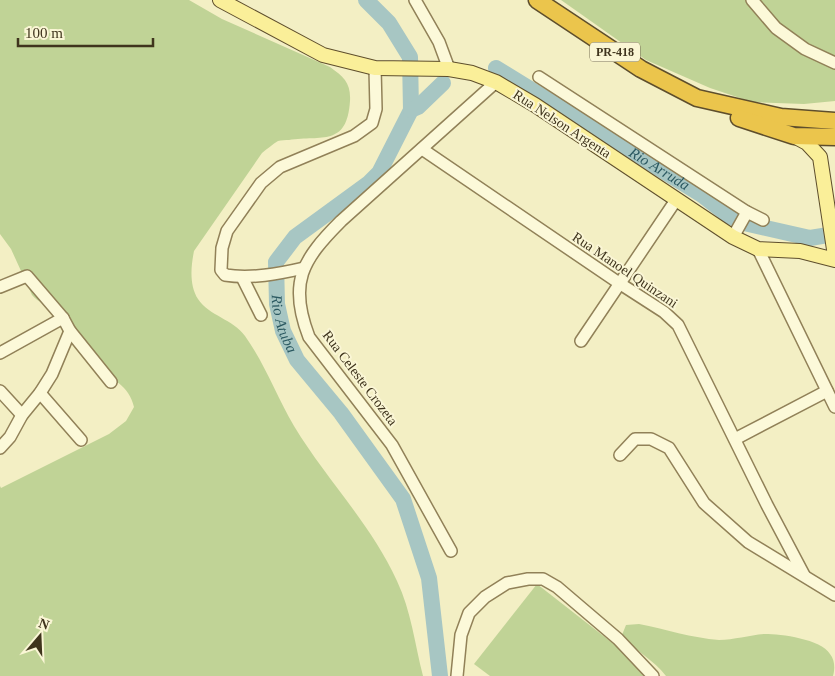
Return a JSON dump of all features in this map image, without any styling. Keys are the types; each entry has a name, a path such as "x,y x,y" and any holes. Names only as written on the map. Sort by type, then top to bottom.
{"highway":[{"name":"PR-418","path":"537,0 641,69 697,98 781,117 835,121"},
{"path":"697,98 731,115 794,136 833,138"}],"main road":[{"name":"Rua Nelson Argenta","path":"220,0 323,55 380,69 449,69 472,73 496,82 535,105 733,237 758,249 800,252 835,260"},
{"path":"794,136 807,143 820,158 835,256"},
{"path":"820,158 833,138"}],"street":[{"path":"414,0 439,42 449,69"},
{"path":"752,0 776,28 805,49 835,63"},
{"path":"304,268 287,272 242,277 225,275 221,270 222,248 227,231 261,183 280,167 354,136 372,123 376,109 380,69"},
{"name":"Rua Nelson Argenta","path":"539,76 747,212 763,220"},
{"name":"Rua Celeste Crozeta","path":"451,551 392,445 310,337 302,317 298,294 304,268 319,243 496,82"},
{"name":"Rua Manoel Quinzani","path":"422,150 619,284 664,312 678,325 767,505 804,575"},
{"path":"582,341 676,200"},
{"path":"733,237 747,212"},
{"path":"758,249 835,407"},
{"path":"0,287 27,276 63,318 70,331 111,382"},
{"path":"242,277 261,315"},
{"path":"0,353 63,318"},
{"path":"0,448 10,437 22,415 40,393 52,374 70,331"},
{"path":"0,391 22,415"},
{"path":"735,439 827,392"},
{"path":"40,393 81,440"},
{"path":"620,455 635,439 651,439 669,448 704,503 748,542 835,595"},
{"path":"457,676 461,634 469,613 485,597 507,583 528,579 543,580 557,587 618,639 653,676"}],"green space":[{"path":"0,0 189,0 222,19 330,67 346,81 350,101 348,116 344,126 331,136 278,141 262,153 194,251 192,282 195,294 203,305 234,325 245,336 259,358 294,426 386,560 406,604 423,676 0,676 0,486 1,488 109,434 126,421 134,407 132,399 124,388 97,366 59,318 32,295 11,249 0,234"},
{"path":"561,0 835,0 835,101 804,104 752,102 710,88 646,60"},
{"path":"537,584 647,670 643,676 490,676 474,664"},
{"path":"639,624 719,640 765,634 800,638 818,645 830,654 834,665 833,676 666,676 622,635 626,625"}],"waterway":[{"name":"Rio Atuba","path":"366,0 389,23 410,57 411,110 379,173 369,183 295,237 276,262 277,304 283,331 297,360 341,413 403,499 429,578 440,676"},
{"name":"Rio Arruda","path":"496,68 702,195 729,216 744,223 810,238 835,234"},
{"name":"Rio Arruda","path":"411,110 418,107 443,83"}]}
